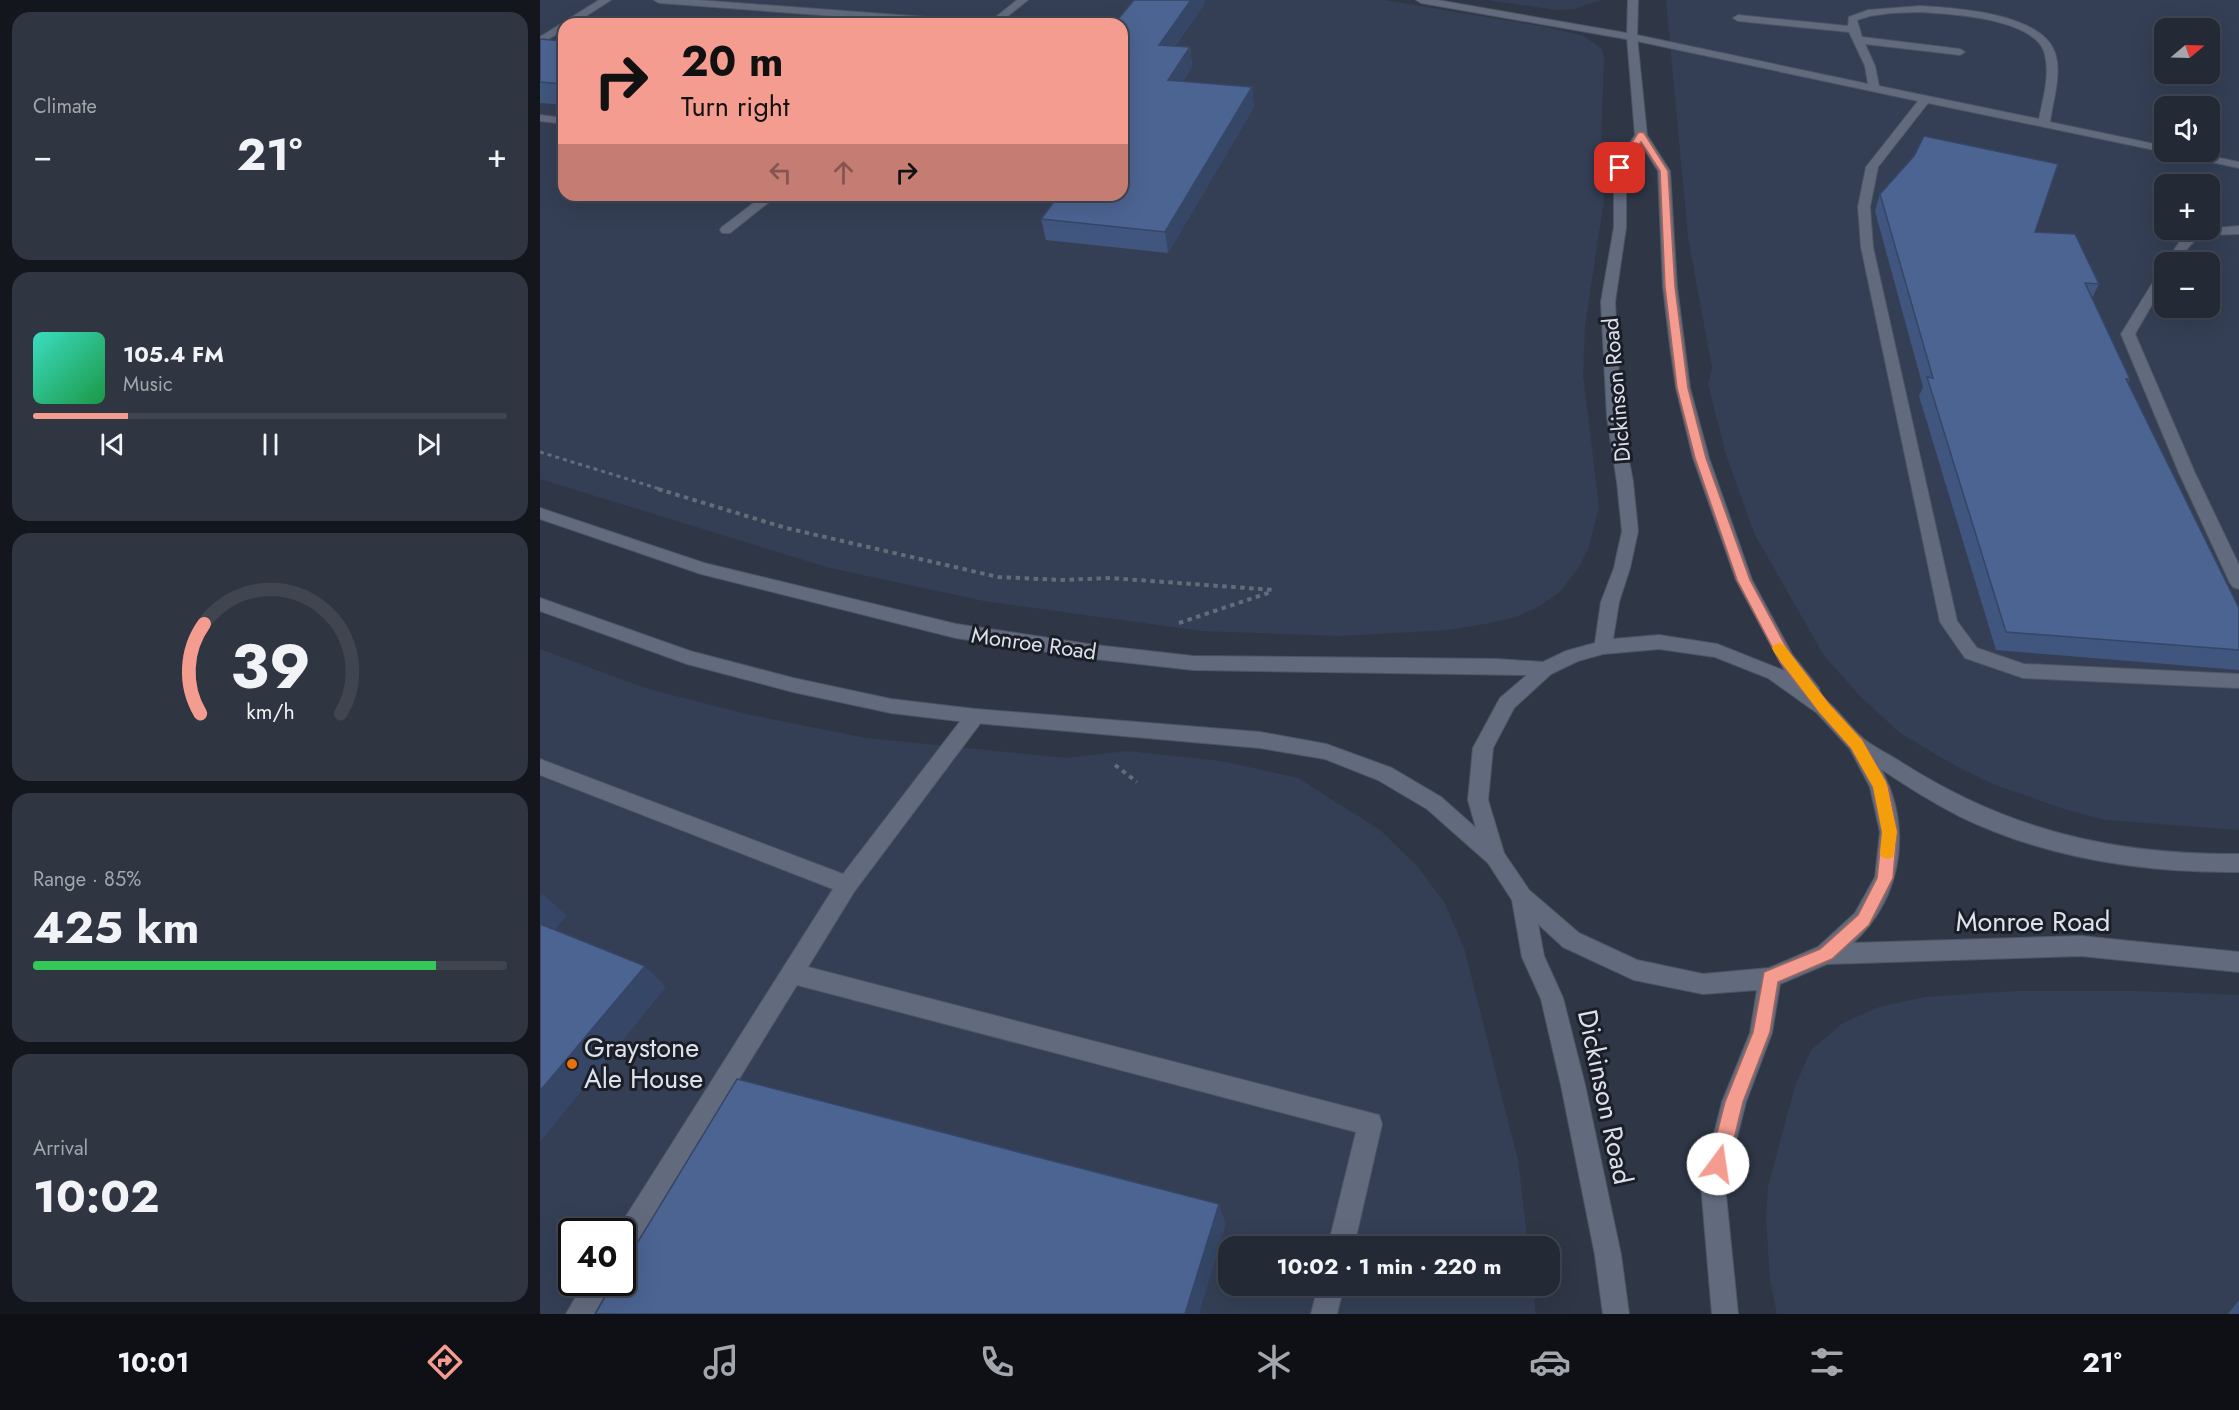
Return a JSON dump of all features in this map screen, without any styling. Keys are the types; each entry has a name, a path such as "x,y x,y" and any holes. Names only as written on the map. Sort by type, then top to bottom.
{"main road":[{"path":"577,18 606,0"},
{"path":"659,0 899,18"},
{"path":"1000,18 1023,0"},
{"path":"1421,0 1632,37 2154,147"},
{"path":"540,604 687,657 782,682 891,706 975,716 1248,739 1326,752 1385,774 1434,803 1495,856 1522,897 1571,940 1634,970 1703,984 1770,978 1826,954 1863,920 1885,878 1890,832 1880,786 1857,744 1824,708 1785,658 1763,621 1735,558 1701,458 1683,388 1677,346 1670,287 1664,171 1641,135 1632,37 1633,0"},
{"path":"1874,87 1870,66 1853,29 1852,19 1857,13 1884,5 1924,2 1974,4 2018,22 2042,39 2049,48 2052,64 2044,123"},
{"path":"1738,18 1853,29"},
{"path":"540,40 558,30"},
{"path":"1858,40 1960,52"},
{"path":"1926,98 1872,167 1864,207 1867,247 1949,622 1971,653 2023,671 2239,681"},
{"path":"540,118 558,120"},
{"name":"Dickinson Road","path":"1603,647 1610,602 1622,568 1630,531 1625,482 1614,417 1608,302 1620,227 1620,168 1641,135"},
{"path":"2220,161 2239,165"},
{"path":"726,230 764,201"},
{"path":"2179,252 2195,232 2239,230"},
{"path":"2154,291 2128,334 2187,473 2239,583"},
{"name":"Monroe Road","path":"540,513 701,568 956,632 1095,652 1193,663 1496,666 1545,669"},
{"path":"1495,856 1478,801 1482,748 1507,703 1545,669 1572,656 1603,647 1659,642 1718,651 1774,673 1824,708"},
{"path":"636,1223 847,885 975,716"},
{"path":"1857,744 1984,818 2063,844 2197,864 2239,863"},
{"path":"540,767 847,885"},
{"name":"Dickinson Road","path":"1522,897 1533,957 1552,998 1570,1074 1608,1255 1617,1314"},
{"name":"Monroe Road","path":"1826,954 2081,946 2239,962"},
{"path":"792,973 1370,1124 1343,1236"},
{"path":"1725,1314 1713,1185 1734,1102 1761,1032 1770,978"},
{"path":"579,1314 590,1296"},
{"path":"1324,1314 1328,1296"}],"path":[{"path":"540,452 786,528 998,577 1062,580 1110,578 1274,590 1173,625"}],"shaded area":[{"path":"540,0 1384,0 1547,27 1584,36 1602,49 1604,57 1601,145 1604,200 1585,326 1583,375 1599,507 1589,547 1579,567 1560,592 1538,607 1516,617 1448,630 1340,636 1202,631 984,601 830,568 540,479"},
{"path":"1487,0 1601,0 1574,9 1556,10"},
{"path":"1666,0 2239,0 2239,830 2106,820 2067,810 1993,784 1954,765 1900,733 1859,695 1823,654 1755,535 1726,455 1708,384 1712,368 1688,237"},
{"path":"540,649 645,688 746,714 866,738 1066,758 1127,751 1221,761 1298,778 1380,830 1418,867 1444,902 1464,948 1518,1160 1527,1236 1218,1236 1218,1296 1534,1296 1536,1314 540,1314"},
{"path":"2015,991 2138,991 2239,995 2239,1314 1777,1314 1770,1280 1766,1218 1768,1187 1795,1086 1811,1050 1843,1023 1879,1007 1925,997"}],"building":[{"path":"1134,0 1191,0 1159,45 1190,47 1168,80 1252,87 1165,232 1041,219 1054,201 1128,201 1128,18 1119,18"},
{"path":"540,39 558,40 558,84 540,82"},
{"path":"1924,136 2058,164 2035,232 2075,234 2099,284 2085,283 2130,379 2126,379 2239,608 2239,650 2006,632 1927,377 1933,378 1880,194 1914,156"},
{"path":"540,924 645,966 540,1091"},
{"path":"737,1079 1219,1204 1185,1314 595,1314 606,1296 636,1296 636,1245"}],"slow traffic":[{"path":"1779,648 1824,708 1857,744 1880,786 1890,832 1888,853"}],"place":[{"name":"Graystone Ale House","path":"572,1064"}],"route":[{"path":"1620,168 1641,135 1664,171 1670,287 1683,388 1701,458 1735,558 1763,621 1785,658 1824,708 1857,744 1880,786 1890,832 1885,878 1863,920 1826,954 1770,978 1761,1032 1734,1102 1718,1164"}]}
